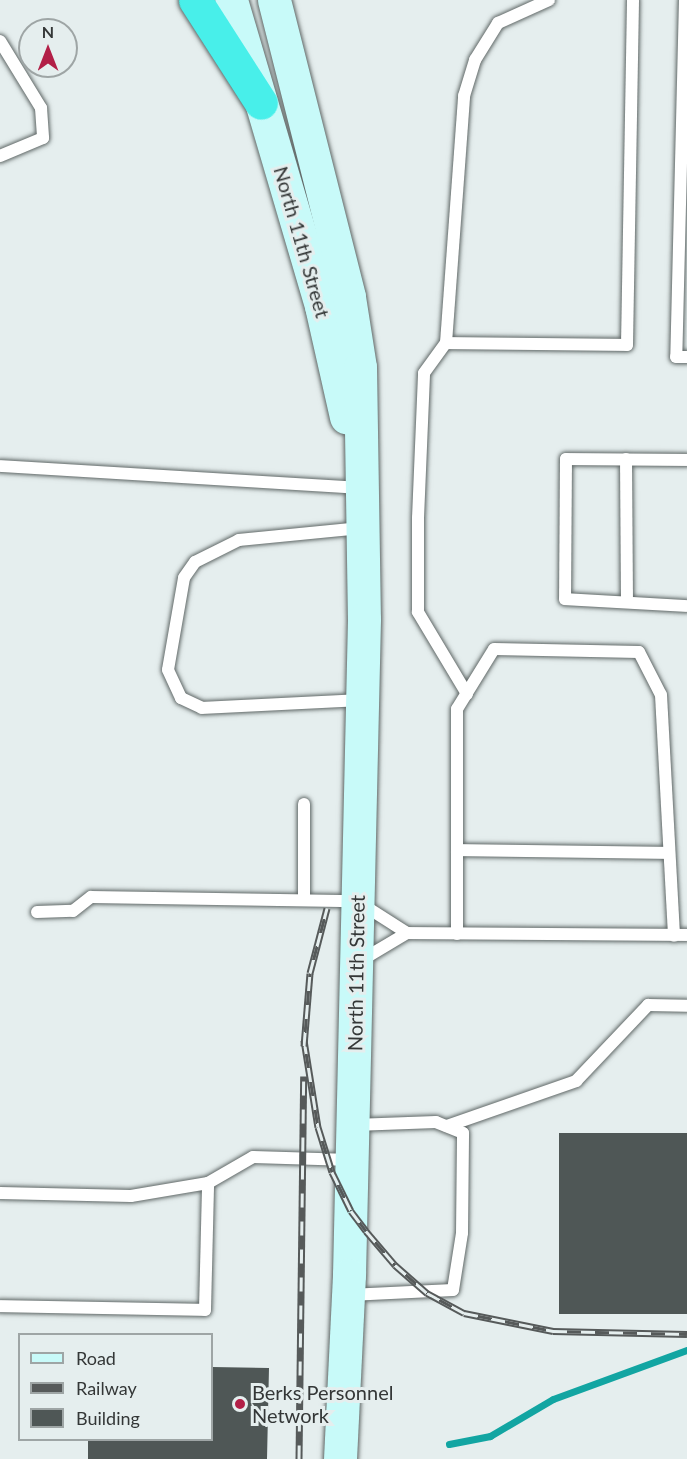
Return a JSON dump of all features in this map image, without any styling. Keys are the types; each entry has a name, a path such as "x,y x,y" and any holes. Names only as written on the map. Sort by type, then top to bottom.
{"highway":[{"path":"195,0 261,104"}],"main road":[{"name":"North 11th Street","path":"231,0 326,326 361,488"},
{"name":"North 11th Street","path":"274,0 353,319 362,405 362,699 352,1160 340,1459"}],"lane":[{"path":"466,694 418,612 418,518 424,373 446,343 464,96 474,60 498,23 549,0"},
{"path":"446,343 627,345 633,0"},
{"path":"685,0 676,357 687,357"},
{"path":"0,41 41,108 43,138 0,156"},
{"path":"687,460 566,459 565,599 687,606"},
{"path":"626,459 627,602"},
{"path":"0,466 361,488"},
{"path":"362,528 239,540 195,562 184,578 168,670 181,698 202,708 362,699"},
{"path":"457,934 457,709 494,649 639,652 661,695 674,936"},
{"path":"304,804 304,900"},
{"path":"457,850 669,853"},
{"path":"37,912 73,911 91,897 357,901 407,933 687,935"},
{"path":"356,963 407,933"},
{"path":"447,1126 576,1081 648,1005 687,1006"},
{"path":"348,1295 453,1290 462,1233 464,1133 436,1122 352,1126"},
{"path":"0,1193 130,1196 208,1183 253,1157 352,1160"},
{"path":"0,1306 205,1310 208,1183"}],"building":[{"path":"559,1133 687,1133 687,1314 559,1314"},
{"name":"Berks Personnel Network","path":"213,1367 269,1368 267,1459 88,1459 88,1441 213,1441"}],"waterway":[{"path":"449,1444 490,1436 553,1399 687,1350"}],"railway":[{"path":"304,1046 310,973 327,908"},
{"path":"304,1040 318,1127 332,1172 351,1211 366,1231 395,1265 427,1293 464,1313 553,1331 687,1334"},
{"path":"299,1459 304,1076"}],"place":[{"name":"Berks Personnel Network","path":"240,1404"}]}
